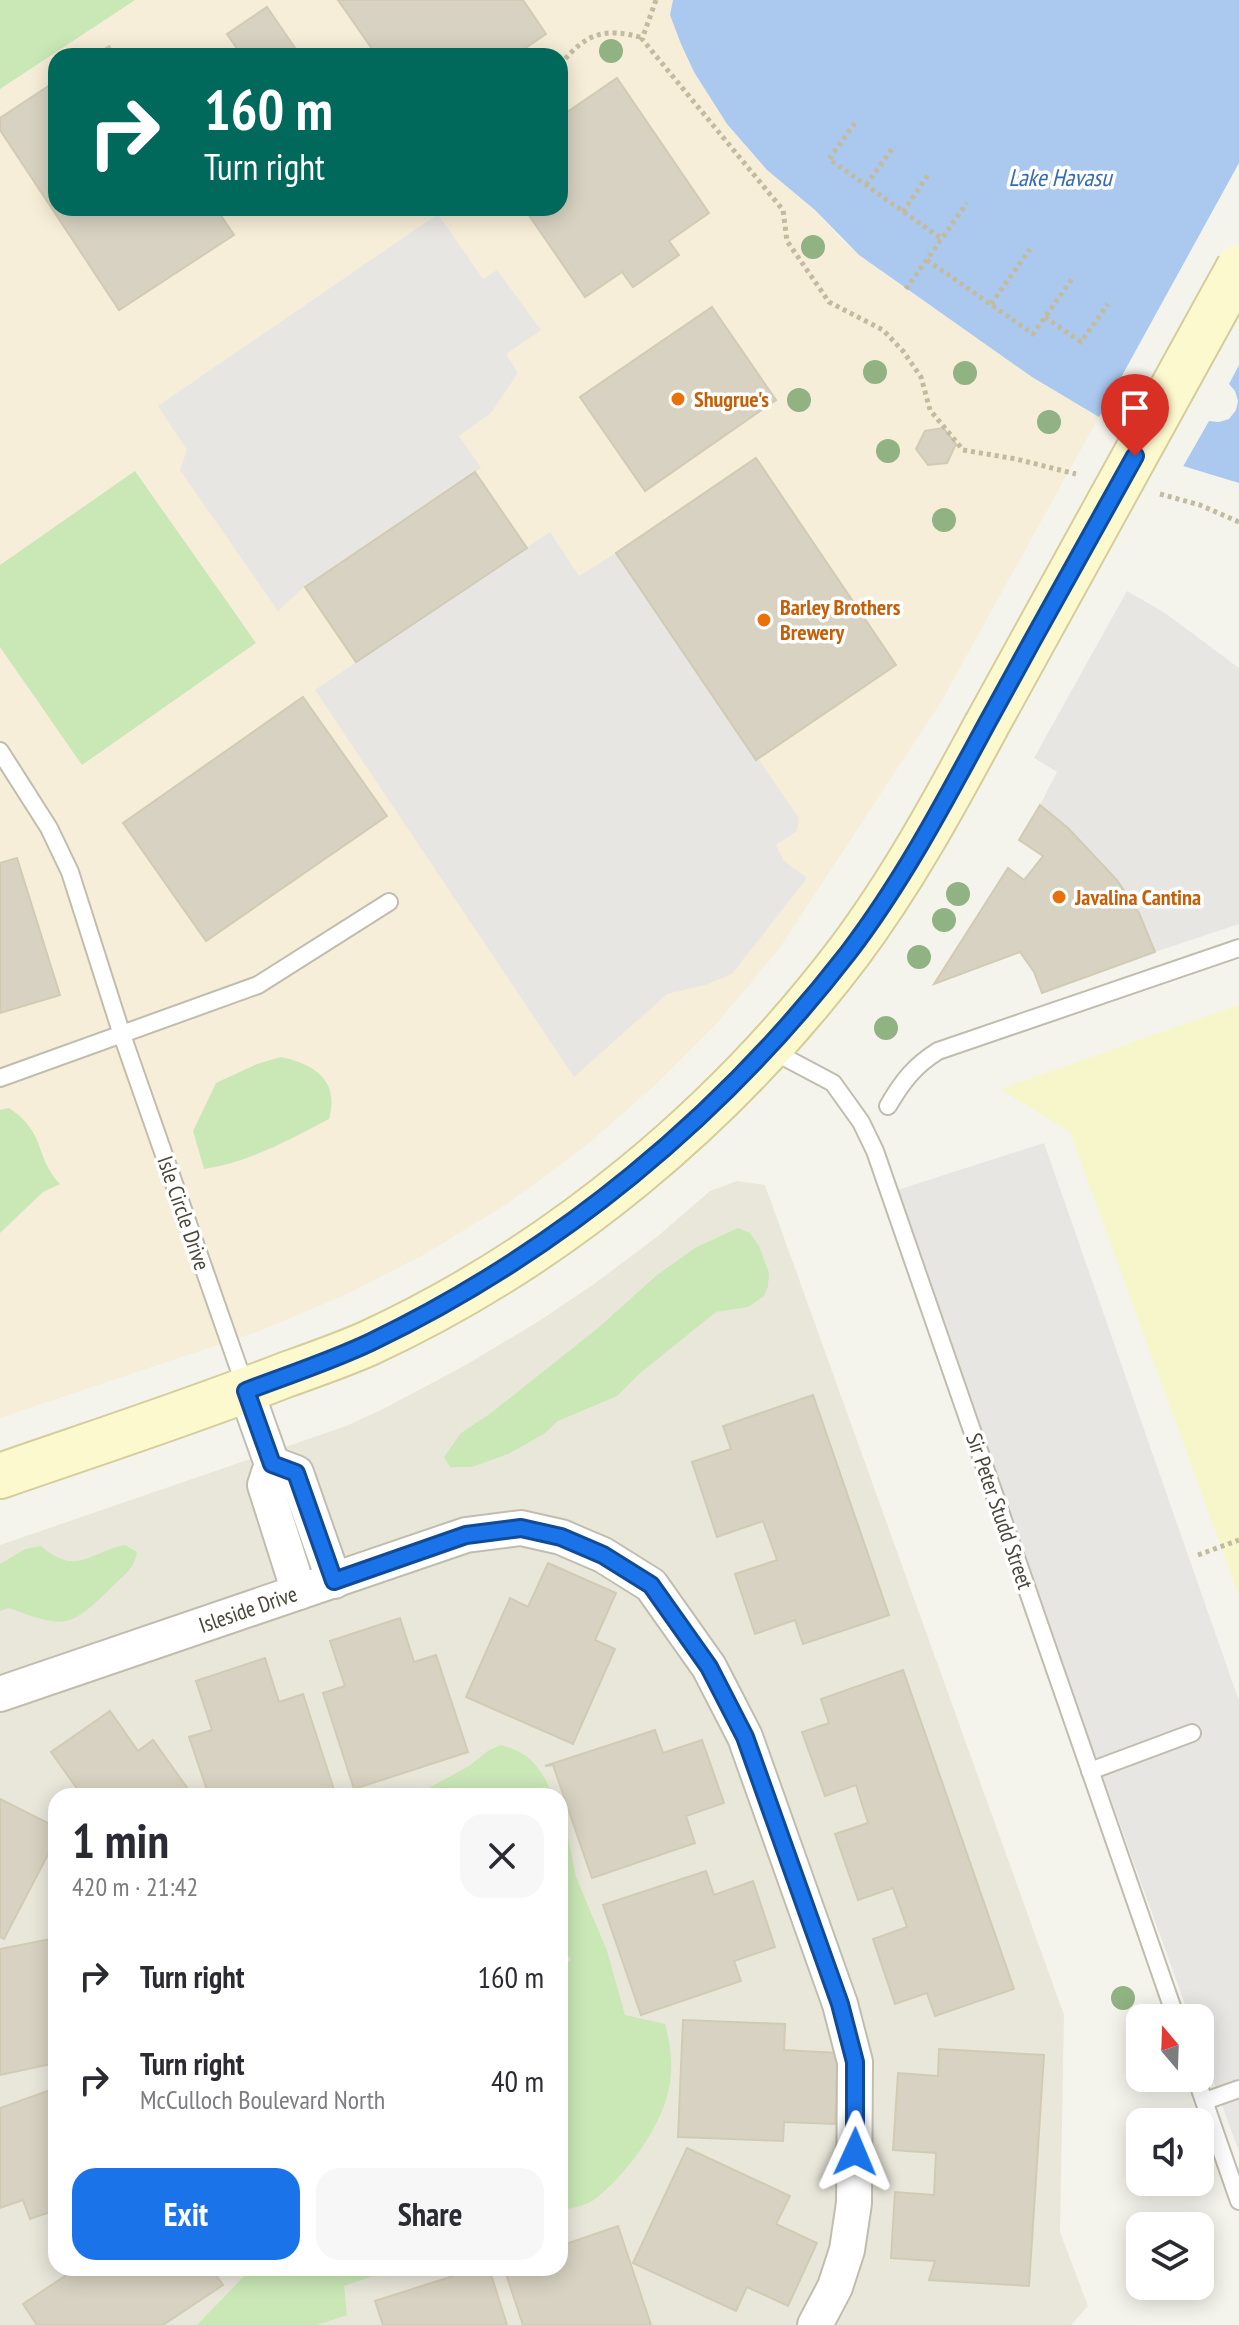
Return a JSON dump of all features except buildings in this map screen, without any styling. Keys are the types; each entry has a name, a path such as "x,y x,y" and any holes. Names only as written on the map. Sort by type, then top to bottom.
{"street":[{"path":"0,1476 246,1391 368,1343 461,1295 549,1239 633,1177 711,1107 767,1048 849,951 908,865 1239,267"},
{"path":"246,1391 272,1464 265,1485 299,1592"},
{"path":"272,1464 296,1473 334,1581"},
{"name":"Isleside Drive","path":"0,1694 466,1535 521,1528 561,1537 603,1555 651,1585 709,1667 745,1737 840,2004 855,2062 854,2203 847,2250 835,2287 815,2325"}],"lane":[{"name":"Isle Circle Drive","path":"0,751 61,850 246,1391"},
{"path":"0,1078 258,985 389,902"},
{"path":"888,1106 905,1076 918,1063 938,1051 1239,948"},
{"name":"Sir Peter Studd Street","path":"767,1048 833,1083 861,1122 875,1151 1171,2004"},
{"path":"1090,1771 1192,1733"},
{"path":"1205,2101 1239,2089"},
{"path":"1201,2092 1239,2201"}],"path":[{"path":"643,38 656,0"},
{"path":"568,58 592,36 608,31 643,38 783,210 787,241 829,302 883,330 893,341 921,377 930,410 963,450 1078,474"},
{"path":"855,123 829,159 942,239"},
{"path":"866,185 892,149"},
{"path":"903,212 928,175"},
{"path":"906,289 967,203"},
{"path":"991,304 1030,249"},
{"path":"927,260 1033,334 1072,279"},
{"path":"1045,317 1081,342 1108,304"},
{"path":"1154,493 1200,505 1239,522"},
{"path":"1198,1555 1239,1540"}],"shaded area":[{"path":"0,0 673,0 670,15 694,72 727,124 767,170 875,267 1032,377 1099,417 941,702 779,949 719,1021 653,1087 582,1149 507,1204 427,1253 343,1296 257,1332 0,1418"},
{"path":"435,216 439,216 483,279 497,270 541,330 506,354 518,373 491,413 459,436 481,468 305,586 278,611 180,470 187,450 158,406"},
{"path":"550,532 579,576 616,553 799,818 797,831 776,845 784,861 807,878 732,974 705,985 667,994 574,1077 315,690"},
{"path":"1127,591 1165,613 1239,668 1239,924 1155,952 1139,913 1117,880 1068,828 1040,805 1057,772 1034,758"},
{"path":"1044,1143 1239,1701 1239,2152 1214,2083 1214,2004 1185,2004 891,1192"},
{"path":"737,1181 765,1185 1064,2015 1060,2232 1088,2306 1071,2325 0,2325 0,1545 346,1426 381,1410 536,1323 658,1236 710,1191"}],"green space":[{"path":"0,0 135,0 62,48 48,48 48,57 0,89"},
{"path":"135,471 256,643 82,765 0,647 0,565"},
{"path":"281,1057 304,1064 322,1076 331,1094 329,1119 253,1156 204,1169 193,1131 216,1083 257,1064"},
{"path":"9,1108 29,1127 46,1164 60,1184 43,1192 0,1233 0,1110"},
{"path":"738,1228 750,1233 759,1246 769,1273 764,1296 748,1307 716,1312 639,1374 617,1396 558,1421 544,1434 508,1454 472,1467 450,1467 444,1457 461,1433 598,1328 657,1275 695,1248"},
{"path":"125,1545 137,1552 131,1567 76,1617 55,1622 9,1608 0,1611 0,1564 25,1549 41,1546 64,1560 74,1561"},
{"path":"501,1745 528,1757 550,1788 429,1788 469,1766 489,1750"},
{"path":"568,1837 576,1877 607,1951 625,2015 665,2024 671,2067 664,2106 640,2151 595,2199 568,2209 568,1963 571,1960 568,1955"},
{"path":"244,2276 373,2276 344,2286 347,2315 317,2325 197,2325"}],"sand":[{"path":"1239,1005 1239,1596 1070,1132 1000,1089"}],"water":[{"name":"Lake Havasu","path":"673,0 1239,0 1239,483 1183,466 1032,377 859,255 815,210 767,170 727,124 694,72 681,44 670,15"}],"pier":[{"path":"1239,163 1239,365 1229,384 1238,401 1229,419 1209,421 1181,470 1097,421"}],"place":[{"name":"Shugrue's","path":"678,399"},
{"name":"Barley Brothers Brewery","path":"764,620"},
{"name":"Javalina Cantina","path":"1059,897"}],"route":[{"path":"855,2152 855,2062 840,2004 745,1737 709,1667 651,1585 603,1555 561,1537 521,1528 466,1535 334,1581 296,1473 272,1464 246,1391 368,1343 461,1295 549,1239 633,1177 711,1107 783,1032 849,951 908,865 1135,456"}]}
